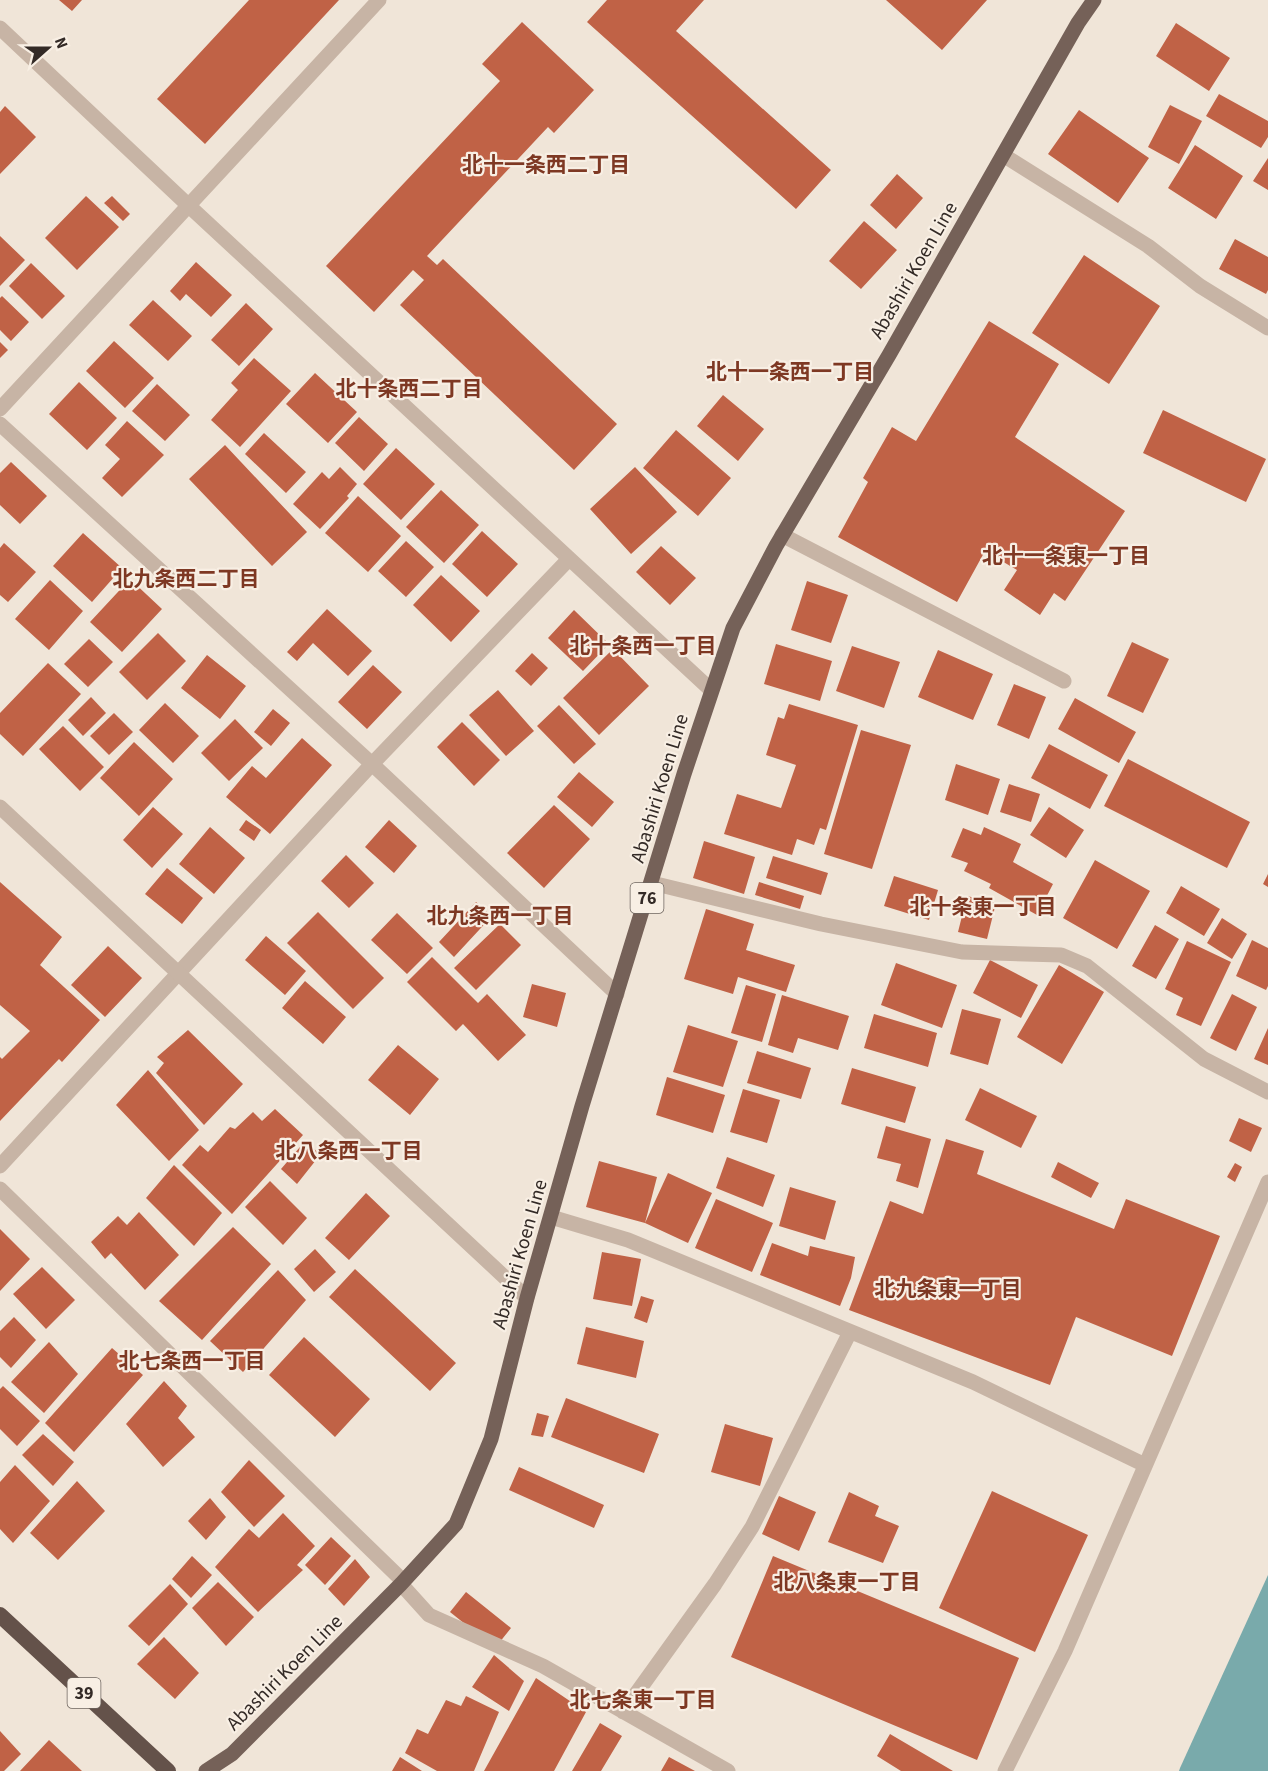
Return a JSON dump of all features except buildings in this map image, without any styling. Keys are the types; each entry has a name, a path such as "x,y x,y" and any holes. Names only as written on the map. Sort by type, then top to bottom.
{"highway":[{"name":"39","path":"0,1615 168,1771"}],"main road":[{"name":"Abashiri Koen Line","path":"206,1771 232,1754 401,1584 456,1524 491,1439 527,1298 582,1106 711,690 733,628 782,535 889,355 1078,23 1094,0"}],"street":[{"path":"0,410 379,0"},
{"path":"0,28 711,690"},
{"path":"1003,154 1148,246 1200,286 1268,328"},
{"path":"0,424 372,764 617,994"},
{"path":"782,535 1064,681"},
{"path":"0,1166 372,764 569,559"},
{"path":"0,807 527,1298"},
{"path":"652,883 821,924 962,952 1061,955 1087,966 1204,1059 1268,1092"},
{"path":"1005,1771 1065,1651 1268,1182"},
{"path":"0,1190 402,1580 401,1584 429,1615 543,1666 728,1771"},
{"path":"551,1217 628,1240 973,1382 1145,1465"},
{"path":"623,1712 716,1584 752,1527 850,1332"}],"water":[{"path":"1268,1575 1268,1771 1179,1771 1180,1768"}],"district":[{"name":"北十一条西二丁目","path":"546,165"},
{"name":"北十一条西一丁目","path":"790,372"},
{"name":"北十条西二丁目","path":"409,389"},
{"name":"北十一条東一丁目","path":"1066,556"},
{"name":"北九条西二丁目","path":"186,579"},
{"name":"北十条西一丁目","path":"643,646"},
{"name":"北十条東一丁目","path":"983,907"},
{"name":"北九条西一丁目","path":"500,916"},
{"name":"北八条西一丁目","path":"349,1151"},
{"name":"北九条東一丁目","path":"948,1289"},
{"name":"北七条西一丁目","path":"192,1361"},
{"name":"北八条東一丁目","path":"847,1582"},
{"name":"北七条東一丁目","path":"643,1700"}]}
